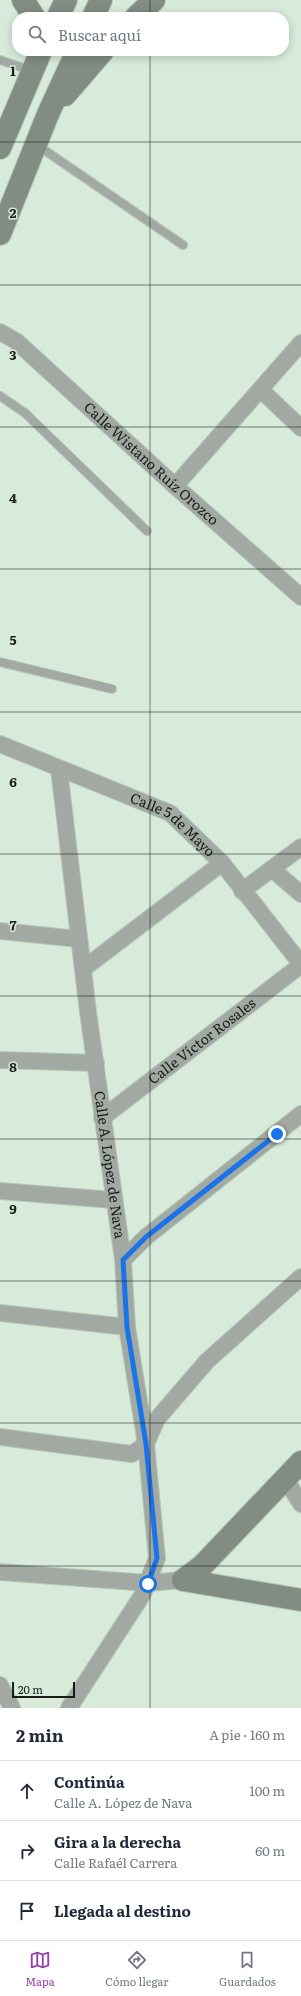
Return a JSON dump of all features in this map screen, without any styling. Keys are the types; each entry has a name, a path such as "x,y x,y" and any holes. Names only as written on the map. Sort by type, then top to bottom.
{"main road":[{"path":"23,0 31,12"},
{"path":"60,12 66,0"},
{"path":"95,12 101,0"},
{"path":"141,12 154,0"},
{"path":"0,148 39,56"},
{"path":"0,234 37,145 48,114 75,56"},
{"path":"48,114 99,56"},
{"path":"183,1580 202,1566 301,1462"},
{"path":"183,1580 301,1600"}],"street":[{"name":"Calle Wistano Ruíz Orozco","path":"0,332 16,341 175,486 301,598"},
{"path":"175,486 301,343"},
{"path":"261,390 301,428"},
{"name":"Calle 5 de Mayo","path":"0,744 170,813 222,863 242,891 301,964"},
{"name":"Calle A. López de Nava","path":"59,769 102,1118 123,1260 127,1327 146,1444 157,1558 143,1594 69,1708"},
{"path":"242,891 301,847"},
{"path":"83,969 222,863"},
{"path":"272,869 301,894"},
{"path":"0,931 79,939"},
{"name":"Calle Víctor Rosales","path":"102,1118 301,964"},
{"path":"0,1060 96,1063"},
{"path":"123,1260 146,1237 301,1114"},
{"path":"0,1191 113,1200"},
{"path":"0,1437 132,1454 146,1444 157,1419 206,1361 301,1276"},
{"path":"0,1313 127,1327"},
{"path":"285,1478 301,1504"},
{"path":"0,1572 148,1584 183,1580"},
{"path":"0,1685 12,1708"}],"lane":[{"path":"0,60 33,72"},
{"path":"37,145 183,245"},
{"path":"0,397 25,413 147,531"},
{"path":"0,662 112,690"}],"route":[{"path":"148,1584 157,1558 146,1444 127,1327 123,1260 146,1237 277,1134"}]}
